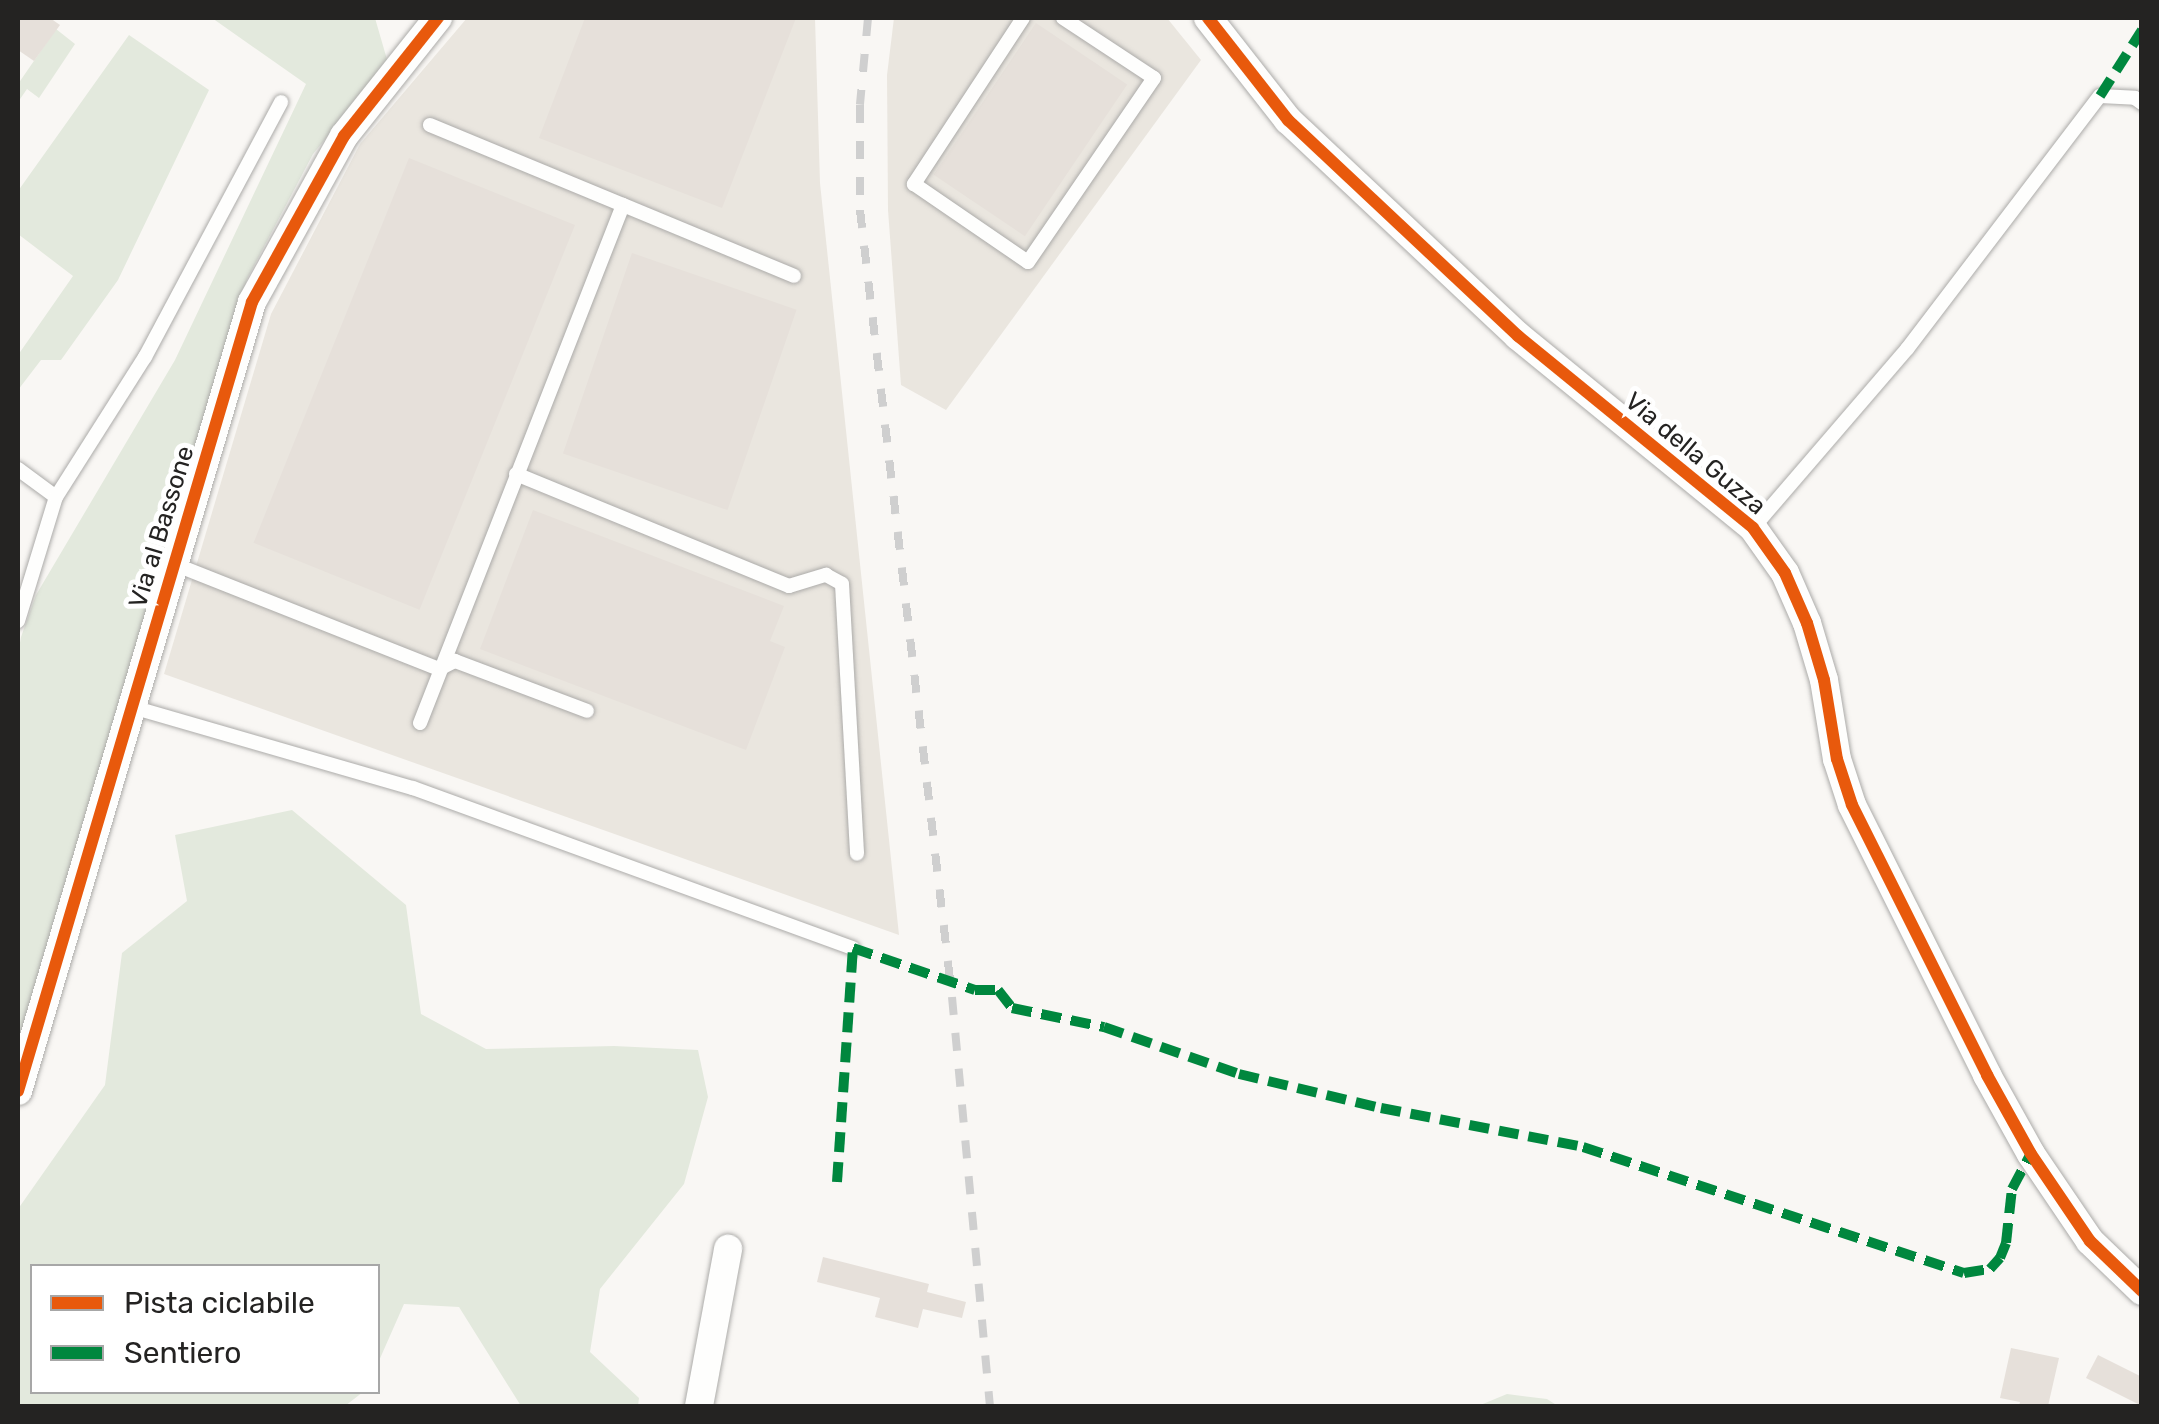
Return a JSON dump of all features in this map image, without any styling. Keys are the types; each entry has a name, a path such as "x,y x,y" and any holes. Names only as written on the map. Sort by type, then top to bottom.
{"street":[{"name":"Via al Bassone","path":"18,1091 252,302 344,136 438,18"},
{"name":"Via della Guzza","path":"1208,18 1288,120 1518,336 1753,528 1785,574 1806,623 1824,680 1837,759 1852,805 1987,1075 2031,1154 2090,1241 2142,1290"},
{"path":"699,1406 728,1249"}],"lane":[{"path":"1023,18 914,184 1028,262 1154,78 1063,18"},
{"path":"1753,528 1907,349 2100,96 2135,98 2142,103"},
{"path":"18,621 56,497 145,356 281,102"},
{"path":"430,126 794,276"},
{"path":"420,723 623,205"},
{"path":"18,469 56,497"},
{"path":"516,474 789,586 808,577 826,575 842,584 857,854"},
{"path":"174,564 440,669 455,661 587,711"},
{"path":"132,707 413,788 854,948"}],"shaded area":[{"path":"212,18 375,18 388,63 313,154 247,279 18,1057 21,637 36,595 175,360 306,84"},
{"path":"467,18 815,18 820,183 899,935 164,674 271,314 360,144"},
{"path":"894,18 1167,18 1201,60 946,410 901,385 888,210 887,75"},
{"path":"56,29 75,44 39,98 27,89 18,102 18,84"},
{"path":"129,35 209,90 118,280 61,360 41,360 18,390 18,355 73,276 18,234 18,191"},
{"path":"292,810 406,905 421,1014 486,1049 614,1046 698,1050 708,1097 684,1184 600,1289 590,1352 639,1398 638,1406 521,1406 459,1307 404,1304 380,1358 380,1264 30,1264 30,1394 360,1394 345,1406 18,1406 18,1209 105,1085 122,953 187,901 175,835"},
{"path":"1507,1394 1547,1399 1558,1406 1478,1406"}],"building":[{"path":"18,18 50,18 60,25 34,61 18,50"},
{"path":"585,18 796,18 722,208 539,138"},
{"path":"1036,23 1127,85 1025,236 934,175"},
{"path":"409,158 575,225 420,610 254,543"},
{"path":"632,253 797,310 727,510 563,453"},
{"path":"533,510 784,606 770,641 785,647 746,750 480,649"},
{"path":"823,1257 929,1284 927,1292 966,1302 962,1318 923,1309 918,1328 875,1317 880,1298 817,1282"},
{"path":"2011,1348 2059,1358 2048,1406 2019,1406 2020,1402 2000,1398"},
{"path":"2098,1355 2142,1377 2142,1406 2086,1378"}],"railway":[{"path":"868,18 860,105 860,210 952,997 990,1406"}],"marked path":[{"path":"2100,96 2142,30"},
{"path":"837,1182 853,948 975,990 998,990 1012,1008 1104,1027 1239,1074 1381,1108 1583,1147 1964,1273 1990,1269 2000,1258 2006,1243 2012,1189 2031,1154"}],"cycle path":[{"path":"18,1091 252,302 344,136 438,18"},
{"path":"1208,18 1288,120 1518,336 1753,528 1785,573 1807,623 1824,680 1837,759 1852,805 1987,1075 2031,1154 2090,1241 2142,1291"}]}
